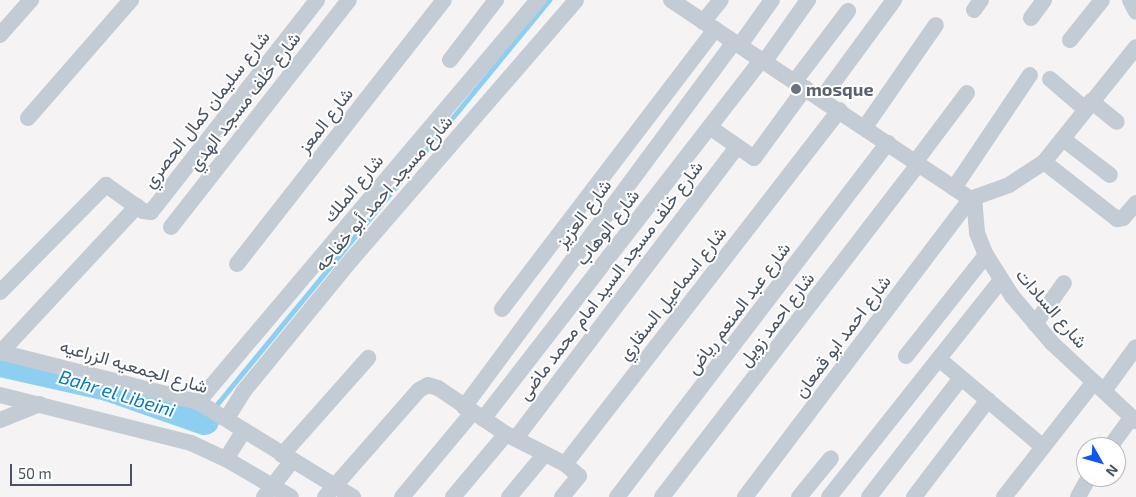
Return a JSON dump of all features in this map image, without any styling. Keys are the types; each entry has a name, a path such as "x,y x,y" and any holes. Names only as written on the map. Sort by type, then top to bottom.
{"street":[{"path":"0,35 31,0"},
{"path":"28,118 131,0"},
{"name":"شارع سليمان كمال الحصري","path":"0,292 106,185 137,206 151,212 317,0"},
{"name":"شارع خلف مسجد الهدي","path":"171,227 349,0"},
{"name":"شارع المعز","path":"237,264 444,0"},
{"path":"450,60 496,0"},
{"name":"شارع الملك","path":"198,402 538,0"},
{"name":"شارع مسجد احمد أبو خفاجه","path":"227,418 242,392 352,259 576,0"},
{"path":"502,309 709,26 721,0"},
{"name":"شارع العزيز","path":"402,497 473,413 737,44 772,0"},
{"name":"شارع الوهاب","path":"473,413 711,128 808,0"},
{"path":"822,98 894,0"},
{"path":"1031,18 1044,0"},
{"path":"1070,40 1102,0"},
{"path":"678,2 709,26 822,98 965,195 1009,185 1044,162 1088,105 1132,58"},
{"path":"711,128 754,158 848,10"},
{"path":"864,127 936,25"},
{"name":"شارع احمد ابو قمعان","path":"745,497 965,195 1030,75"},
{"path":"1050,79 1117,122"},
{"name":"شارع احمد زويل","path":"662,497 918,162 967,93"},
{"name":"شارع اسماعيل السقاري","path":"565,464 840,110"},
{"path":"1063,139 1110,175"},
{"name":"شارع عبد المنعم رياض","path":"617,497 888,143"},
{"name":"شارع خلف مسجد السيد امام محمد ماضى","path":"453,497 511,436 737,147"},
{"path":"1044,162 1117,219 1122,218 1136,203"},
{"name":"شارع السادات","path":"965,195 986,255 1001,280 1035,324 1134,419"},
{"path":"0,352 137,206"},
{"path":"906,356 986,255"},
{"path":"830,497 1001,280"},
{"path":"1035,324 1064,283"},
{"path":"1004,497 1043,447 1136,347"},
{"name":"شارع الجمعيه الزراعيه","path":"0,352 198,402 227,418 287,458 330,492 353,497"},
{"path":"268,492 287,458 368,358"},
{"path":"938,359 1043,447"},
{"path":"869,497 961,378"},
{"path":"330,492 423,386 434,386 511,436 544,455 565,464 579,476 562,497"},
{"path":"0,395 191,443 226,459 268,492 291,497"},
{"path":"914,497 988,400"},
{"path":"0,420 40,404"},
{"path":"1119,437 1134,419"},
{"path":"226,459 244,430"},
{"path":"509,497 544,455"},
{"path":"799,497 831,458"}],"waterway":[{"path":"204,420 549,0"},
{"name":"Bahr el Libeini","path":"0,362 107,386 204,420"}],"place":[{"name":"mosque","path":"796,89"}]}
